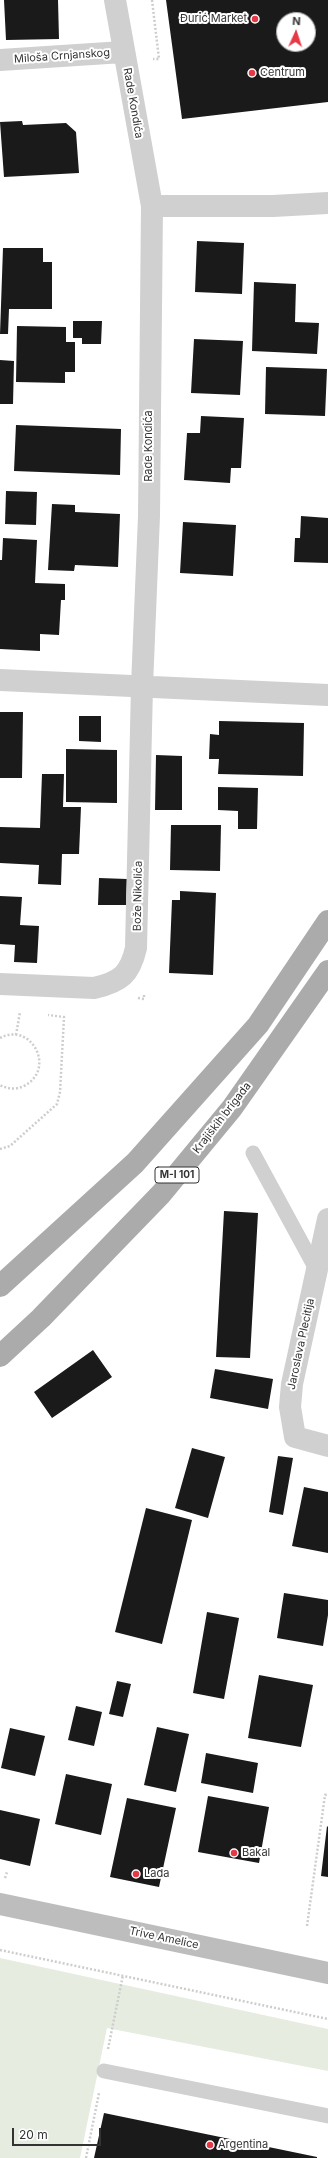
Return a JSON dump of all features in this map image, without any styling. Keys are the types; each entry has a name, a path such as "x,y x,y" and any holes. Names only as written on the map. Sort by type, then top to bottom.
{"main road":[{"path":"0,1286 135,1163 258,1025 328,921"},
{"name":"Krajiških brigada","path":"0,1356 46,1313 161,1194 232,1108 328,971"},
{"name":"Trive Amelice","path":"0,1904 328,1973"}],"street":[{"name":"Rade Kondića","path":"115,0 123,52 152,206 148,516 142,686"},
{"name":"Miloša Crnjanskog","path":"0,60 123,52"},
{"path":"152,206 273,206 328,203"},
{"path":"0,680 328,695"},
{"name":"Bože Nikolića","path":"0,984 94,988 108,985 120,978 128,972 133,963 136,948 142,686"},
{"name":"Jaroslava Plecitija","path":"328,1219 292,1384 290,1407 296,1437 328,1446"}],"lane":[{"path":"253,1153 316,1269"},
{"path":"104,2071 328,2116"}],"path":[{"path":"149,62 154,58 159,59 152,0"},
{"path":"20,1011 27,1012"},
{"path":"0,1149 10,1146 56,1104 60,1092 64,1017 42,1014"},
{"path":"0,1038 12,1035 27,1039 37,1050 40,1064 34,1079 28,1084 12,1089 0,1085"},
{"path":"307,1926 325,1795 328,1794"},
{"path":"0,1950 328,2018"},
{"path":"86,2158 123,1975"}],"shaded area":[{"path":"0,1958 328,2029 328,2071 107,2028 80,2158 0,2158"}],"building":[{"path":"4,0 58,0 59,39 6,40"},
{"name":"Centrum","path":"166,0 328,0 328,102 182,119"},
{"path":"22,121 23,125 66,123 76,132 79,173 4,177 0,122"},
{"path":"197,241 244,243 242,294 195,292"},
{"path":"3,248 43,248 43,262 52,262 52,309 9,309 8,334 0,334"},
{"path":"254,282 296,284 295,322 319,323 317,354 252,351"},
{"path":"73,321 102,321 101,344 82,344 82,338 73,338"},
{"path":"17,326 66,327 66,342 75,342 75,372 65,372 65,383 16,382"},
{"path":"194,339 243,341 240,395 191,393"},
{"path":"0,360 14,361 13,404 0,404"},
{"path":"266,367 327,369 325,416 265,414"},
{"path":"201,416 244,418 241,468 231,468 230,483 184,480 187,433 200,433"},
{"path":"16,425 121,429 120,475 14,471"},
{"path":"6,491 37,492 36,525 5,524"},
{"path":"52,504 75,505 75,512 120,514 118,567 75,565 74,571 48,570"},
{"path":"301,516 328,518 328,563 294,562 295,538 300,538"},
{"path":"183,522 236,525 233,576 180,573"},
{"path":"3,538 37,540 35,583 65,584 65,600 61,600 59,635 40,634 40,651 0,649 0,560 2,560"},
{"path":"0,712 23,712 22,778 0,778"},
{"path":"79,716 101,716 101,742 79,741"},
{"path":"219,721 304,723 303,776 218,774 219,759 209,759 210,734 219,735"},
{"path":"66,749 117,750 117,803 66,802"},
{"path":"156,755 182,756 182,810 155,810"},
{"path":"42,774 64,774 63,807 81,807 79,854 62,854 61,885 38,884 39,865 0,863 0,827 40,828"},
{"path":"218,787 258,788 257,829 238,829 238,811 218,810"},
{"path":"171,825 221,825 220,871 170,870"},
{"path":"99,878 127,879 126,905 98,905"},
{"path":"180,891 216,893 213,975 169,973 172,900 180,900"},
{"path":"0,896 22,897 20,925 39,926 37,963 14,962 15,945 0,944"},
{"path":"224,1211 258,1213 250,1358 216,1357"},
{"path":"93,1350 112,1377 52,1418 34,1392"},
{"path":"215,1369 273,1379 268,1409 210,1398"},
{"path":"192,1448 225,1457 208,1518 175,1508"},
{"path":"278,1456 293,1458 283,1515 269,1512"},
{"path":"304,1487 328,1492 328,1553 292,1546"},
{"path":"146,1508 192,1520 162,1644 115,1632"},
{"path":"284,1593 328,1600 328,1615 323,1646 277,1638"},
{"path":"207,1612 239,1618 224,1699 193,1693"},
{"path":"259,1675 313,1685 301,1747 248,1738"},
{"path":"117,1681 131,1684 123,1717 109,1714"},
{"path":"76,1706 102,1712 94,1746 68,1740"},
{"path":"157,1727 189,1734 176,1792 144,1785"},
{"path":"10,1728 45,1736 35,1776 1,1768"},
{"path":"206,1753 258,1763 253,1793 201,1783"},
{"path":"66,1774 112,1784 101,1835 55,1824"},
{"path":"208,1796 269,1807 259,1863 198,1852"},
{"path":"127,1798 176,1808 159,1887 110,1877"},
{"path":"0,1810 40,1819 30,1866 0,1859"},
{"path":"327,1826 328,1827 328,1877 321,1876"},
{"path":"104,2113 317,2157 317,2158 94,2158"}],"place":[{"name":"Đurić Market","path":"255,19"},
{"name":"Centrum","path":"252,73"},
{"name":"Bakal","path":"234,1853"},
{"name":"Lada","path":"136,1874"},
{"name":"Argentina","path":"210,2145"}]}
